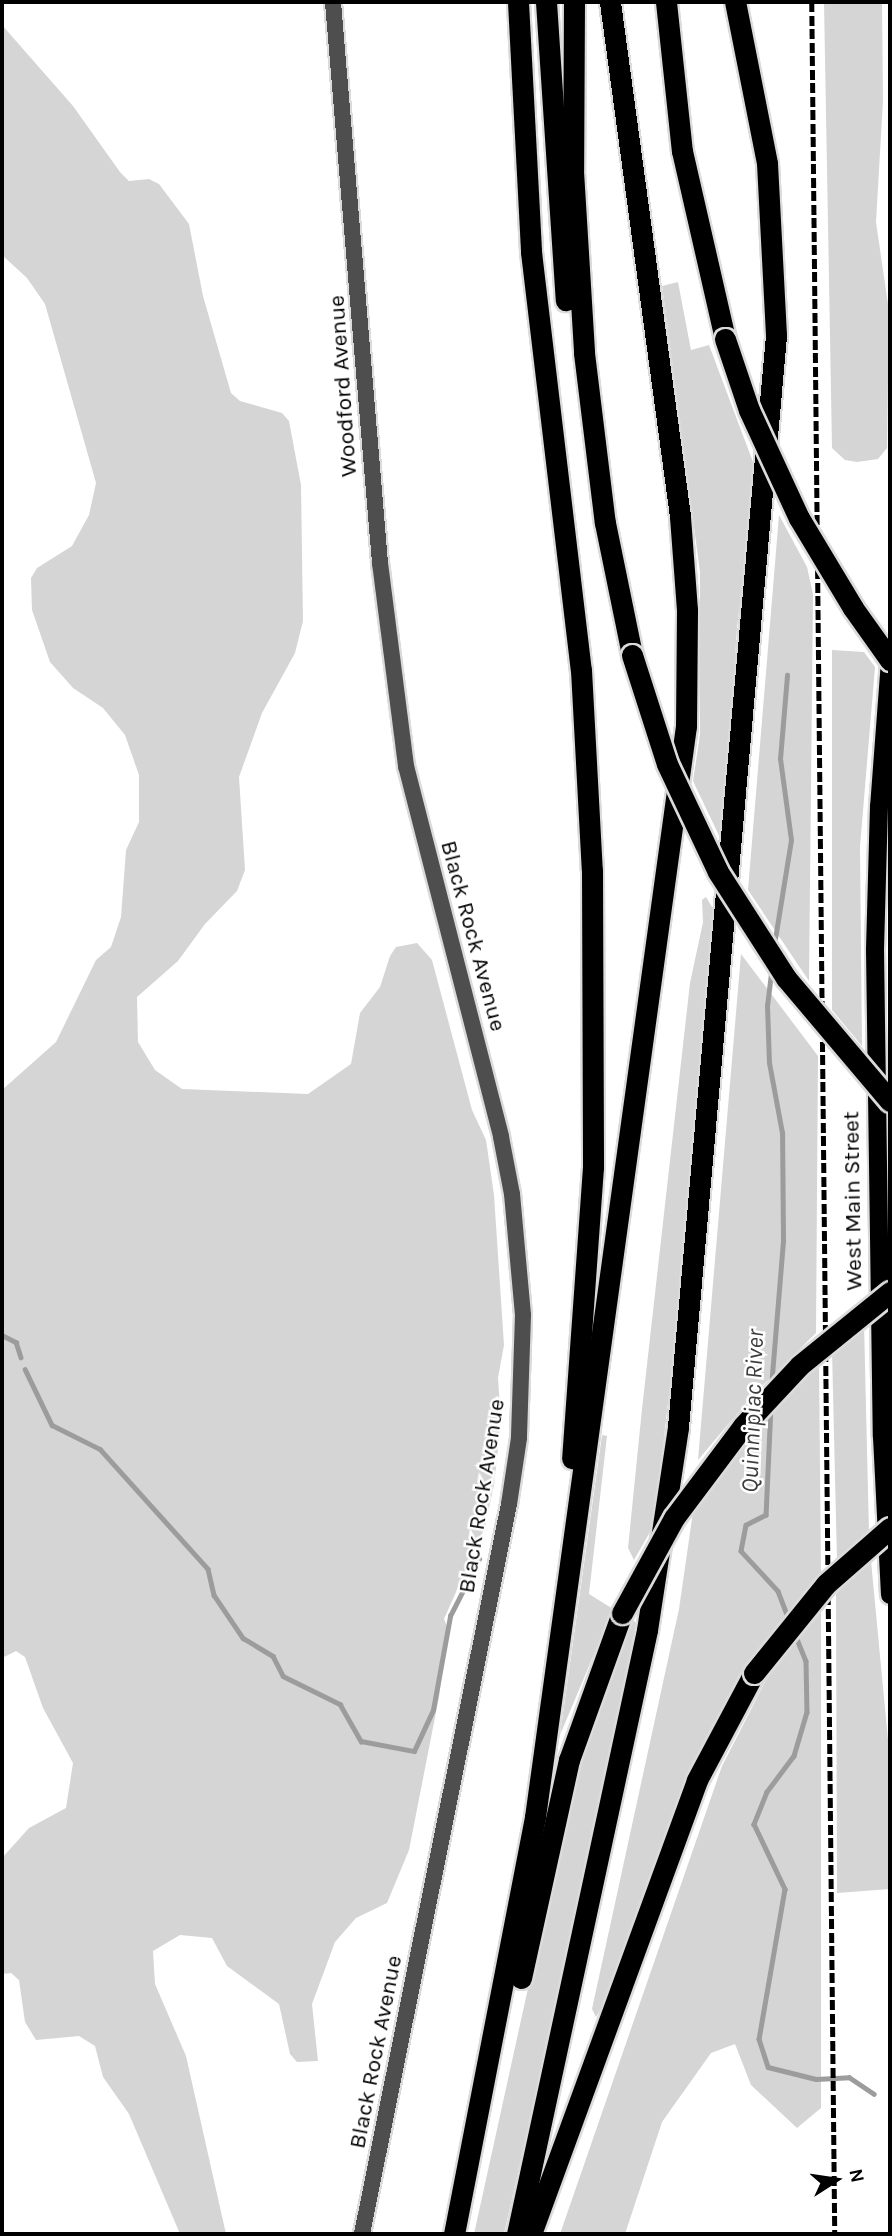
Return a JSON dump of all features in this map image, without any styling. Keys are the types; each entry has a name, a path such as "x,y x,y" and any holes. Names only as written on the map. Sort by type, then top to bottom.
{"highway":[{"path":"518,2 531,252 582,681 595,950 590,1224 560,1561 558,1654"},
{"path":"546,2 562,267 575,355 592,423"},
{"path":"575,2 575,227 592,423 611,555 632,655 667,764 729,890 811,1013 890,1101"},
{"path":"456,2225 514,1940 558,1654 677,811 688,679 680,516 610,2"},
{"path":"666,2 682,151 725,340 755,423 799,518 853,608 890,660"},
{"path":"517,2234 647,1630 680,1414 776,335 769,174 735,2"},
{"path":"456,2225 492,2110 569,1760 622,1613 660,1541 723,1449 800,1366 890,1292"},
{"path":"531,2234 697,1780 754,1673 826,1584 890,1528"}],"main road":[{"name":"West Main Street","path":"890,660 879,806 876,1126 890,1595"}],"street":[{"name":"Woodford Avenue","path":"333,2 380,563 406,766"},
{"name":"Black Rock Avenue","path":"362,2234 509,1504 523,1374 523,1315 512,1194 489,1083 406,766"}],"shaded area":[{"path":"824,2 882,2 883,101 876,222 889,311 887,448 878,459 857,462 845,460 832,448"},
{"path":"2,25 73,106 120,172 129,181 149,179 159,184 189,224 203,296 231,393 240,401 282,413 289,421 301,485 303,621 295,653 262,713 239,777 245,870 237,891 205,924 178,961 137,997 138,1042 155,1070 182,1089 308,1094 351,1064 360,1013 380,987 390,956 396,947 417,943 432,960 472,1110 486,1140 494,1195 504,1345 498,1378 501,1422 494,1485 485,1527 444,1619 448,1629 439,1697 409,1850 387,1903 356,1918 335,1942 312,2004 318,2061 297,2062 290,2054 279,2004 227,1966 212,1938 180,1935 153,1951 155,1984 186,2056 226,2234 180,2234 129,2114 103,2077 95,2046 79,2036 36,2040 25,2022 19,1980 11,1973 2,1974 2,1858 29,1828 66,1808 73,1763 43,1708 25,1657 16,1651 2,1658 2,1090 56,1042 96,960 111,947 121,917 126,850 139,822 139,775 125,735 103,708 73,688 50,662 32,610 31,578 37,568 72,546 89,515 96,483 45,304 27,278 2,255"},
{"path":"678,282 691,350 709,345 756,470 737,628 723,844 693,781 700,734 700,572 662,286"},
{"path":"779,515 807,567 813,594 809,981 748,890"},
{"path":"832,650 864,652 875,667 860,847 862,1046 832,1010"},
{"path":"706,897 718,917 698,1079 675,1342 654,1525 634,1560 628,1548 642,1409 690,983 703,922 702,900"},
{"path":"741,954 818,1056 816,1333 753,1395 698,1460"},
{"path":"864,1324 869,1532 837,1561 832,1350"},
{"path":"819,1362 821,1576 784,1617 705,1739 612,1990 596,2017 592,2009 679,1609 694,1505 734,1452"},
{"path":"602,1435 607,1436 589,1594 613,1609 560,1735"},
{"path":"871,1561 890,1761 890,1889 837,1893 836,1594"},
{"path":"821,1610 821,2108 797,2128 751,2085 735,2044 711,2053 662,2122 625,2234 560,2234 722,1766 766,1680"},
{"path":"631,1617 636,1623 621,1713 504,2234 474,2234 565,1820 589,1730"}],"waterway":[{"name":"Quinnipiac River","path":"774,945 791,840 780,759 787,675"},
{"name":"Quinnipiac River","path":"771,971 767,1006 769,1063 782,1133 783,1240 771,1387"},
{"path":"2,1335 16,1342 21,1357"},
{"path":"25,1369 52,1425 100,1449 208,1569 214,1595 243,1638 273,1656 283,1676 340,1704 361,1741 414,1751 433,1710 450,1616 479,1559"},
{"name":"Quinnipiac River","path":"771,1406 766,1515 746,1525 741,1551 778,1591 789,1619"},
{"name":"Quinnipiac River","path":"795,1634 806,1661 807,1712 794,1756 767,1792 754,1824 785,1889 759,2039 768,2067 816,2079 849,2077 874,2094"}],"railway":[{"path":"812,2 835,2234"}]}
